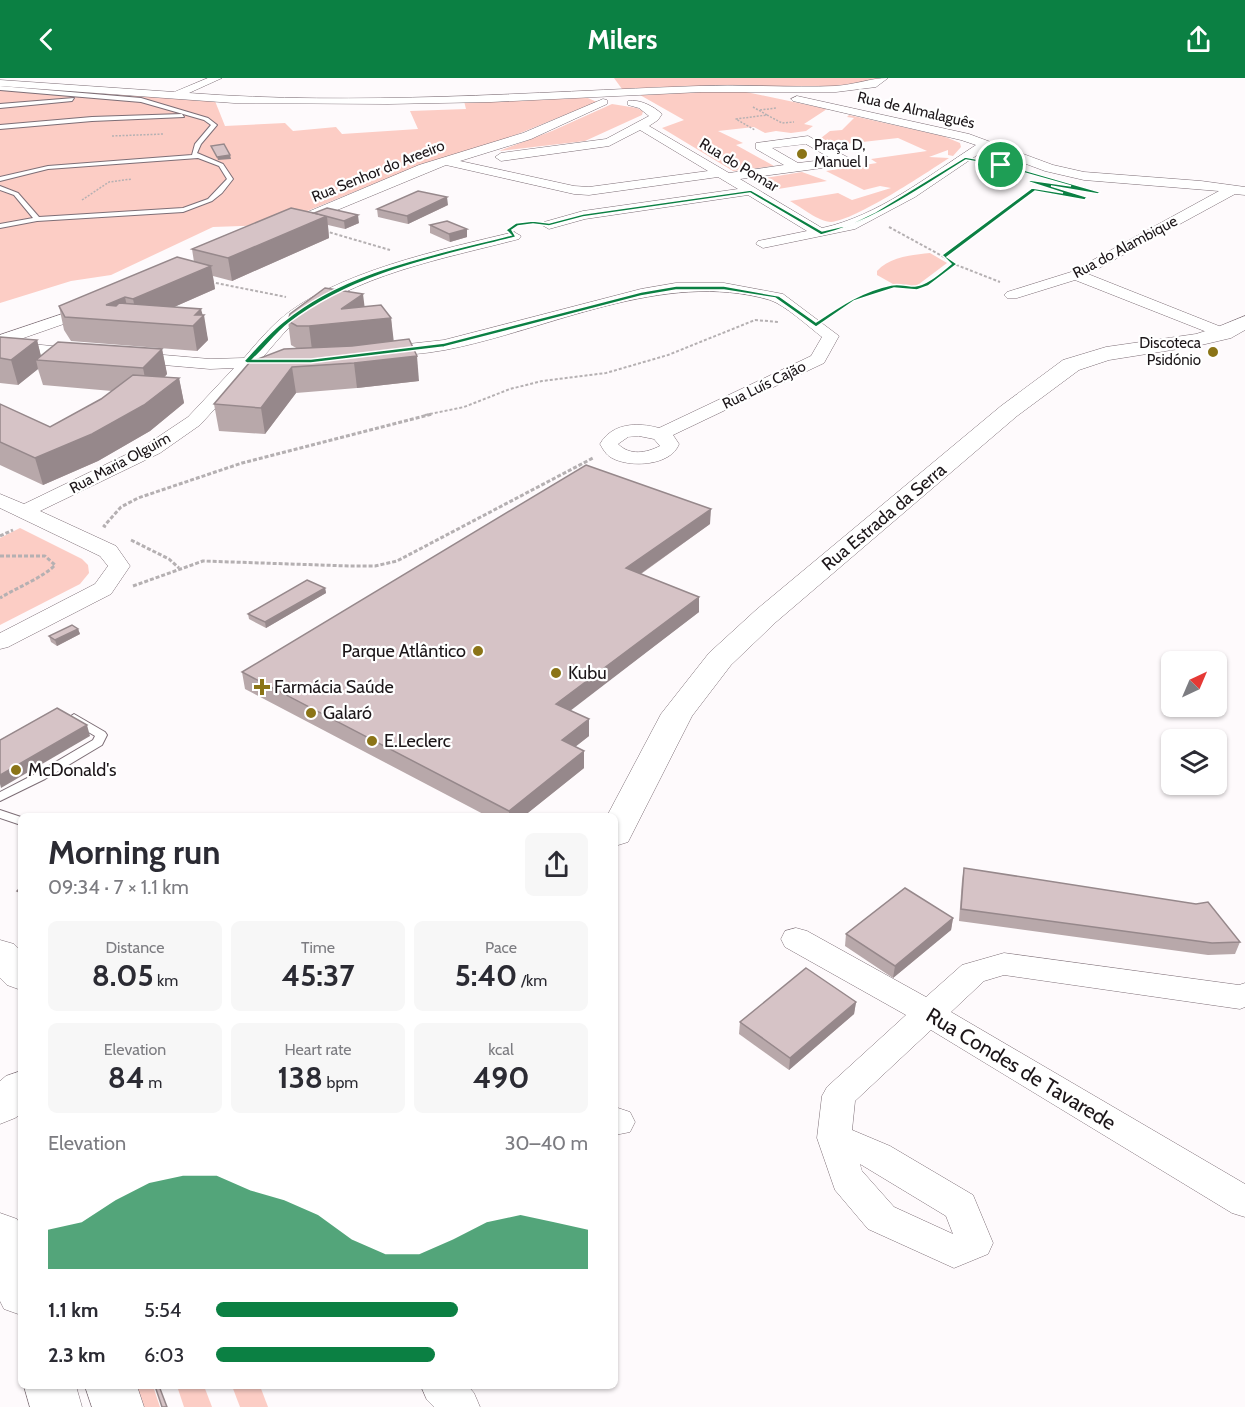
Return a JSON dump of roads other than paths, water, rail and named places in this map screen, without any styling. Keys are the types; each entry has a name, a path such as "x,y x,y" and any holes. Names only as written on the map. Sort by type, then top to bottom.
{"street":[{"path":"172,96 217,78"},
{"path":"0,86 234,100 388,100 490,99 584,94 633,97 756,90 836,89 872,85 883,78"},
{"name":"Rua de Almalaguês","path":"756,90 965,137 1049,168 1084,176 1239,190"},
{"path":"584,94 603,102"},
{"path":"609,142 654,118 656,114 633,97"},
{"name":"Rua Senhor do Areeiro","path":"292,226 403,177 527,136 603,102 633,97"},
{"path":"830,120 843,110"},
{"name":"Rua do Pomar","path":"641,126 821,233"},
{"path":"474,153 501,156 656,136"},
{"path":"446,161 574,190 589,191 796,168 845,161 812,136 780,144 760,146 796,168"},
{"path":"763,244 849,226 910,195 986,144"},
{"path":"403,177 426,183"},
{"name":"Rua do Alambique","path":"1018,293 1076,275 1239,190"},
{"path":"524,227 549,225 583,215 751,191"},
{"path":"348,200 377,204"},
{"path":"524,227 535,238 553,233 553,227 549,225"},
{"name":"Rua Maria Olguim","path":"25,511 153,449 194,421 223,393 247,361 285,323 317,302 359,281 524,227"},
{"path":"1076,275 1234,327"},
{"name":"Rua Luís Cajão","path":"366,354 444,345 641,294 676,288 724,288 777,297 831,336 818,359 661,434"},
{"path":"0,344 106,303"},
{"name":"Rua Estrada da Serra","path":"618,828 677,714 720,659 766,616 1009,411 1071,365 1106,354 1197,340 1234,327"},
{"path":"0,344 101,355 210,363 300,361"},
{"path":"639,430 661,434 670,444 668,449 651,457 627,457 611,449 609,444 611,438 618,434 639,430"},
{"path":"0,500 108,551 118,566 103,589 0,642"},
{"name":"Rua Condes de Tavarede","path":"796,939 928,1013 1245,1202"},
{"path":"0,954 18,972"},
{"path":"834,1138 839,1096 973,973 1005,964 1240,997 1245,995"},
{"path":"0,1234 6,1243 18,1283"},
{"path":"51,1389 56,1407"},
{"path":"112,1389 118,1407"},
{"path":"444,1389 460,1407"}],"lane":[{"path":"0,86 141,100 206,119 214,125 198,144 194,154 221,165 231,179 218,197 199,206 183,210 40,219 0,226"},
{"path":"0,106 106,97"},
{"path":"0,127 92,119 195,116"},
{"path":"0,179 19,172 56,166 174,160 198,156"},
{"path":"0,188 16,194 40,219"},
{"path":"0,797 98,742 101,735 68,715 60,714"},
{"path":"0,814 18,820"}],"place":[{"name":"Praça D, Manuel I","path":"802,154"},
{"name":"Discoteca Psidónio","path":"1213,352"},
{"name":"Parque Atlântico","path":"478,651"},
{"name":"Kubu","path":"556,673"},
{"name":"Farmácia Saúde","path":"262,687"},
{"name":"Galaró","path":"311,713"},
{"name":"E.Leclerc","path":"372,741"},
{"name":"McDonald's","path":"16,770"}]}
